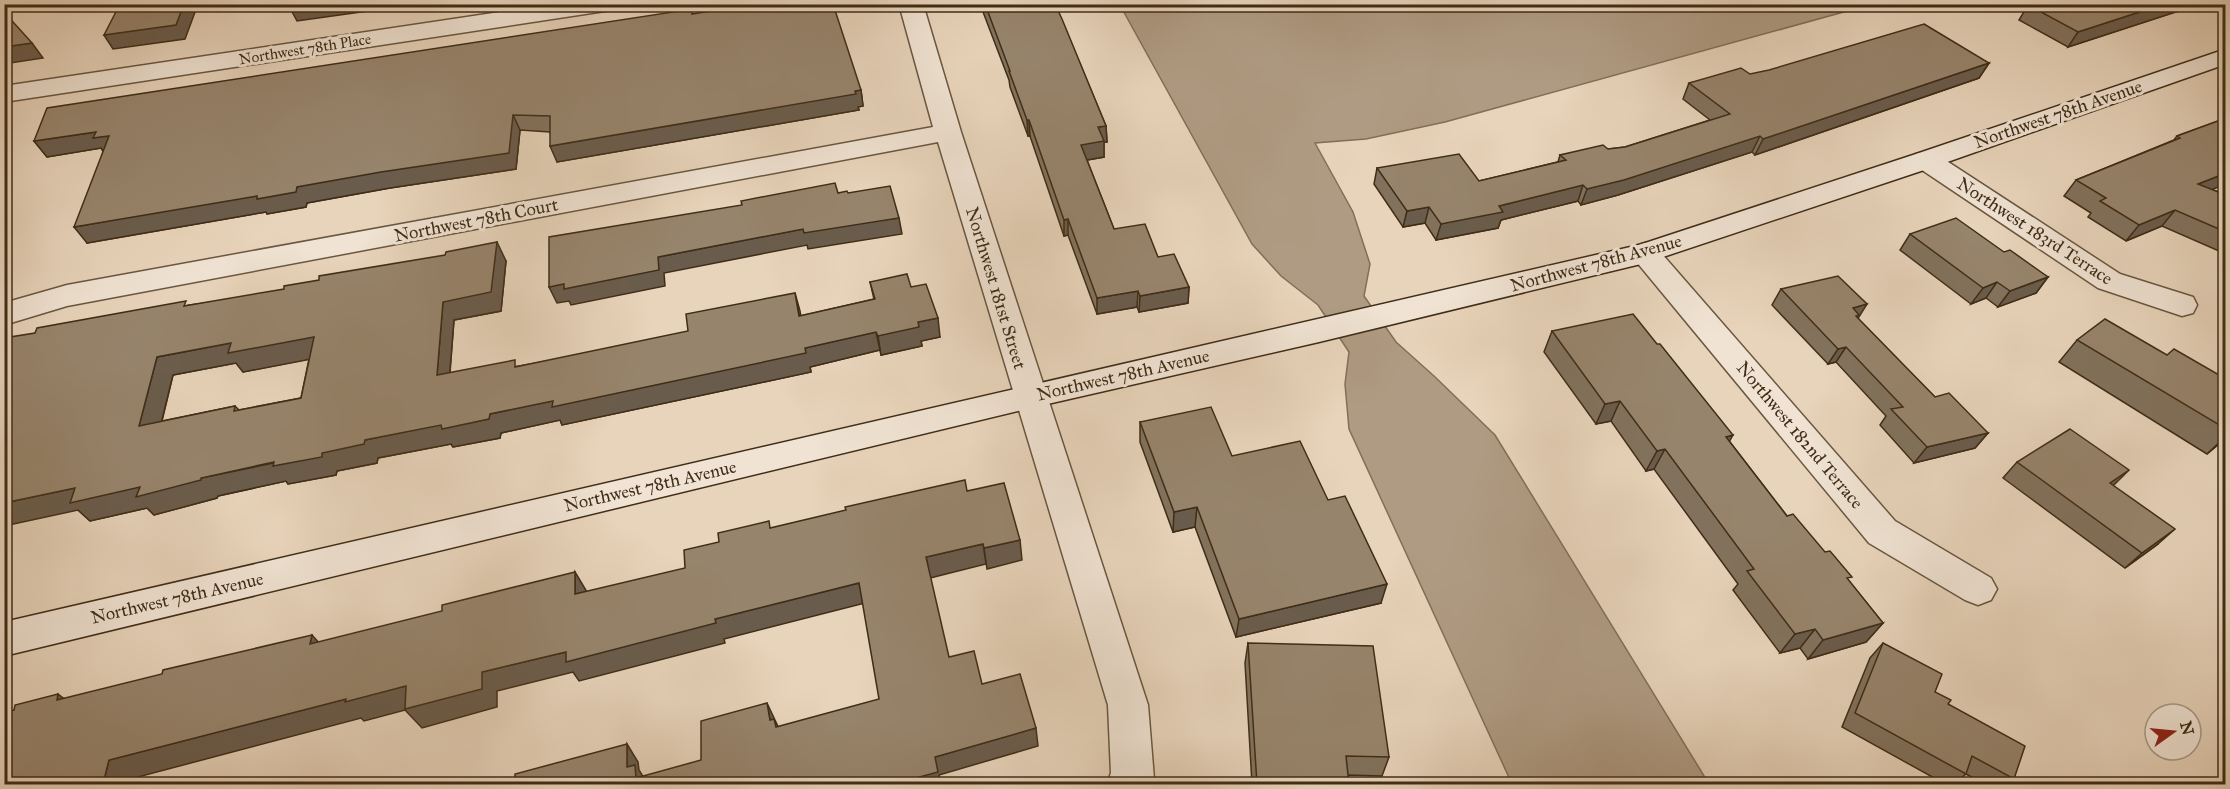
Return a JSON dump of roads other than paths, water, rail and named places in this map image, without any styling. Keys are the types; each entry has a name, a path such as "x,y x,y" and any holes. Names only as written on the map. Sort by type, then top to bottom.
{"street":[{"name":"Northwest 78th Place","path":"4,94 605,4"},
{"name":"Northwest 181st Street","path":"911,4 948,132 1128,705 1130,782"},
{"name":"Northwest 78th Avenue","path":"4,639 1645,253 1926,160 2226,56"},
{"name":"Northwest 78th Court","path":"4,314 67,296 948,132"},
{"name":"Northwest 183rd Terrace","path":"1926,160 2109,281 2182,304"},
{"name":"Northwest 182nd Terrace","path":"1645,253 1882,532 1978,588"}]}
